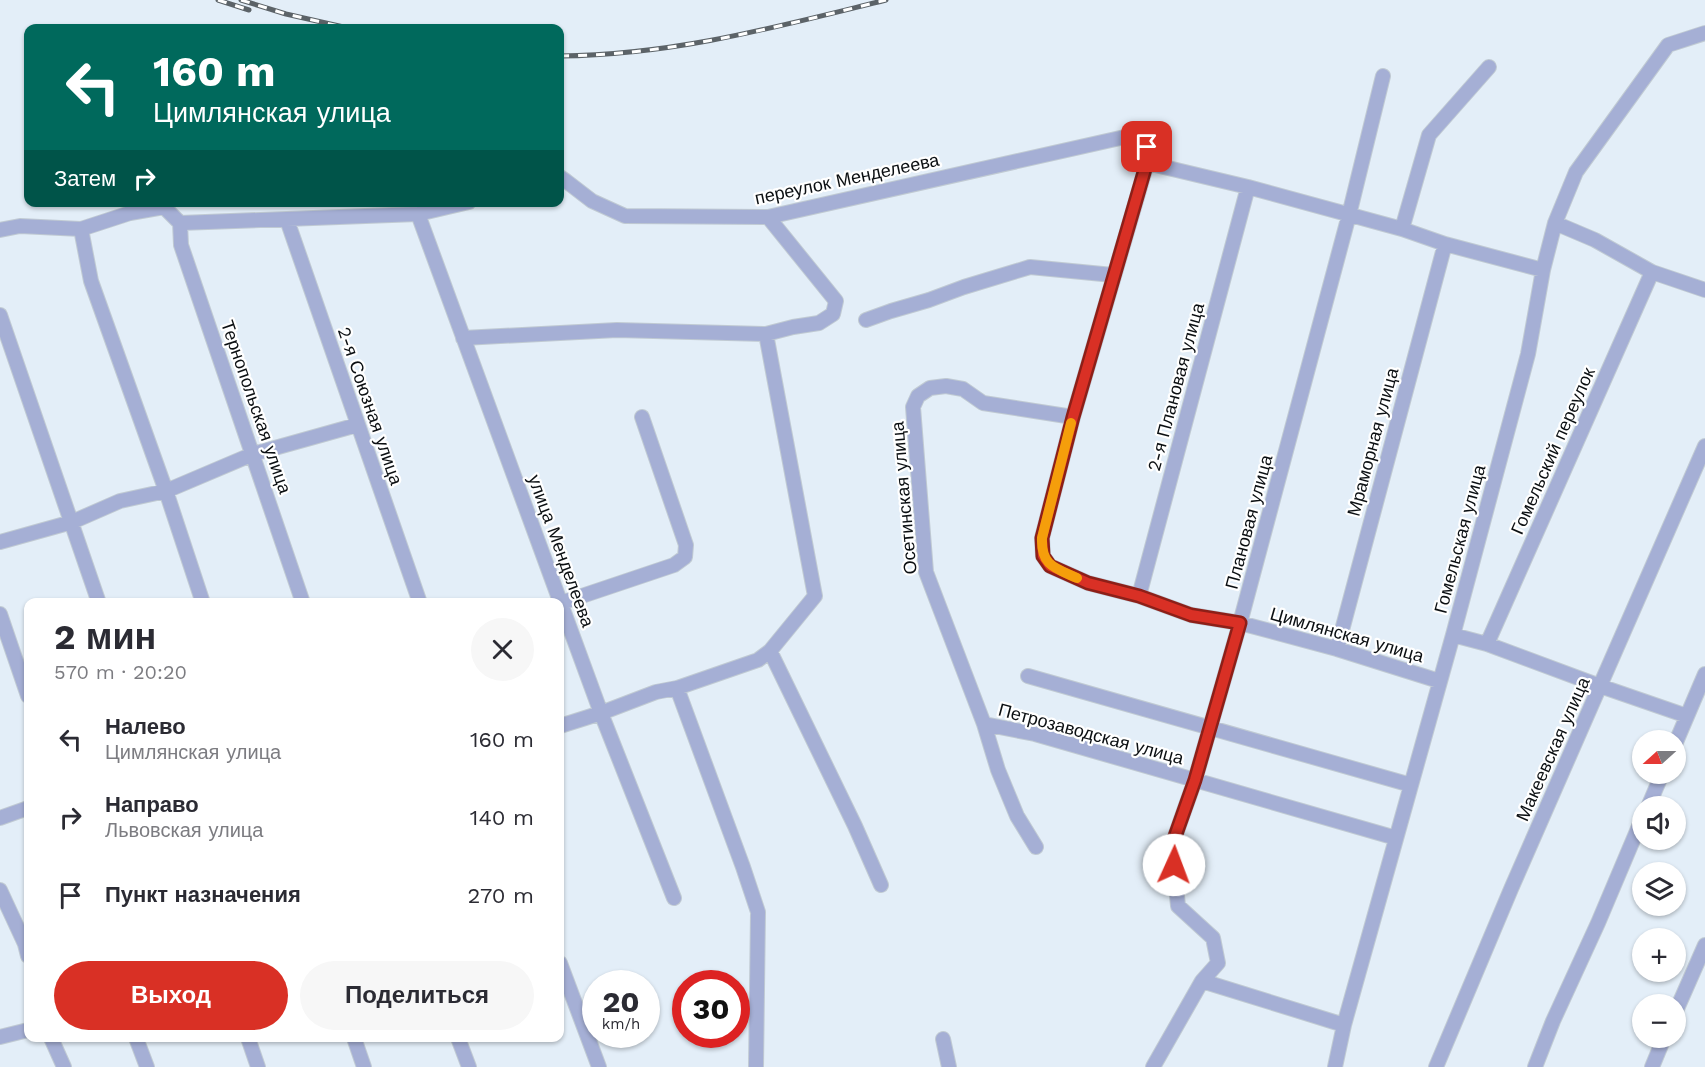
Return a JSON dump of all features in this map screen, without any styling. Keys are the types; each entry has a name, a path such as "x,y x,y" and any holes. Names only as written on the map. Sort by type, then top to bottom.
{"street":[{"name":"Гомельская улица","path":"1335,1067 1344,1025 1453,635 1528,354 1543,270 1555,223 1576,172 1668,45 1705,33"},
{"path":"1402,229 1429,135 1488,67"},
{"name":"Плановая улица","path":"1202,981 1218,963 1213,938 1178,906 1172,845 1195,780 1240,623 1349,215 1383,76"},
{"name":"переулок Менделеева","path":"564,179 592,201 625,216 768,217 1147,132 1147,162"},
{"path":"1073,417 1147,162 1248,187 1543,270"},
{"name":"2-я Плановая улица","path":"1139,596 1248,187"},
{"path":"0,230 20,226 81,229 130,213 164,207 180,223 418,214 448,207"},
{"name":"улица Менделеева","path":"418,214 559,598"},
{"path":"463,338 617,330 766,334 819,323 833,314 836,301 768,217"},
{"name":"2-я Союзная улица","path":"287,220 418,598"},
{"name":"Тернопольская улица","path":"180,223 181,245 301,598"},
{"path":"1555,223 1595,240 1652,272 1705,289"},
{"path":"81,229 93,287 166,491 201,598"},
{"name":"Мраморная улица","path":"1337,649 1445,244"},
{"path":"866,320 1030,267 1113,275"},
{"name":"Гомельский переулок","path":"1487,644 1652,272"},
{"path":"0,315 97,598"},
{"path":"564,725 656,692 677,688 758,660 770,651 815,596 766,334"},
{"name":"Осетинская улица","path":"1036,847 1017,816 998,770 984,724 926,572 914,407 918,396 930,388 946,386 963,389 983,403 1073,417"},
{"path":"564,602 674,565 685,557 686,545 642,417"},
{"name":"Цимлянская улица","path":"1073,417 1042,538 1043,556 1050,566 1088,583 1139,596 1191,615 1240,623 1337,649 1439,681"},
{"path":"0,542 72,522 120,501 166,491 253,454 357,425"},
{"name":"Макеевская улица","path":"1436,1067 1510,889 1705,446"},
{"name":"улица Менделеева","path":"564,611 601,713 674,898"},
{"path":"0,614 24,684"},
{"path":"1453,635 1487,644 1687,716"},
{"path":"770,651 881,885"},
{"path":"1681,730 1705,674"},
{"path":"1028,676 1411,785"},
{"path":"677,688 758,912 756,1067"},
{"name":"Петрозаводская улица","path":"984,724 1035,734 1396,838"},
{"path":"0,818 24,809"},
{"path":"1535,1067 1632,843"},
{"path":"0,890 24,940"},
{"path":"1683,994 1705,945"},
{"path":"564,975 594,1065"},
{"path":"1152,1067 1202,981 1344,1025"},
{"path":"0,1037 24,1031"},
{"path":"943,1039 949,1067"},
{"path":"53,1042 64,1067"},
{"path":"138,1042 147,1067"},
{"path":"249,1042 258,1067"},
{"path":"355,1042 364,1067"},
{"path":"460,1042 470,1067"},
{"path":"1652,1067 1660,1048"}],"railway":[{"path":"218,0 249,10"},
{"path":"241,0 286,14 330,24"},
{"path":"564,56 644,51 684,45 765,29 886,0"}],"slow traffic":[{"path":"1071,423 1042,538 1042,548 1043,556 1050,566 1077,578"}],"route":[{"path":"1147,147 1147,162 1073,417 1042,538 1042,548 1043,556 1050,566 1088,583 1139,596 1191,615 1240,623 1195,780 1172,845 1174,865"}]}
